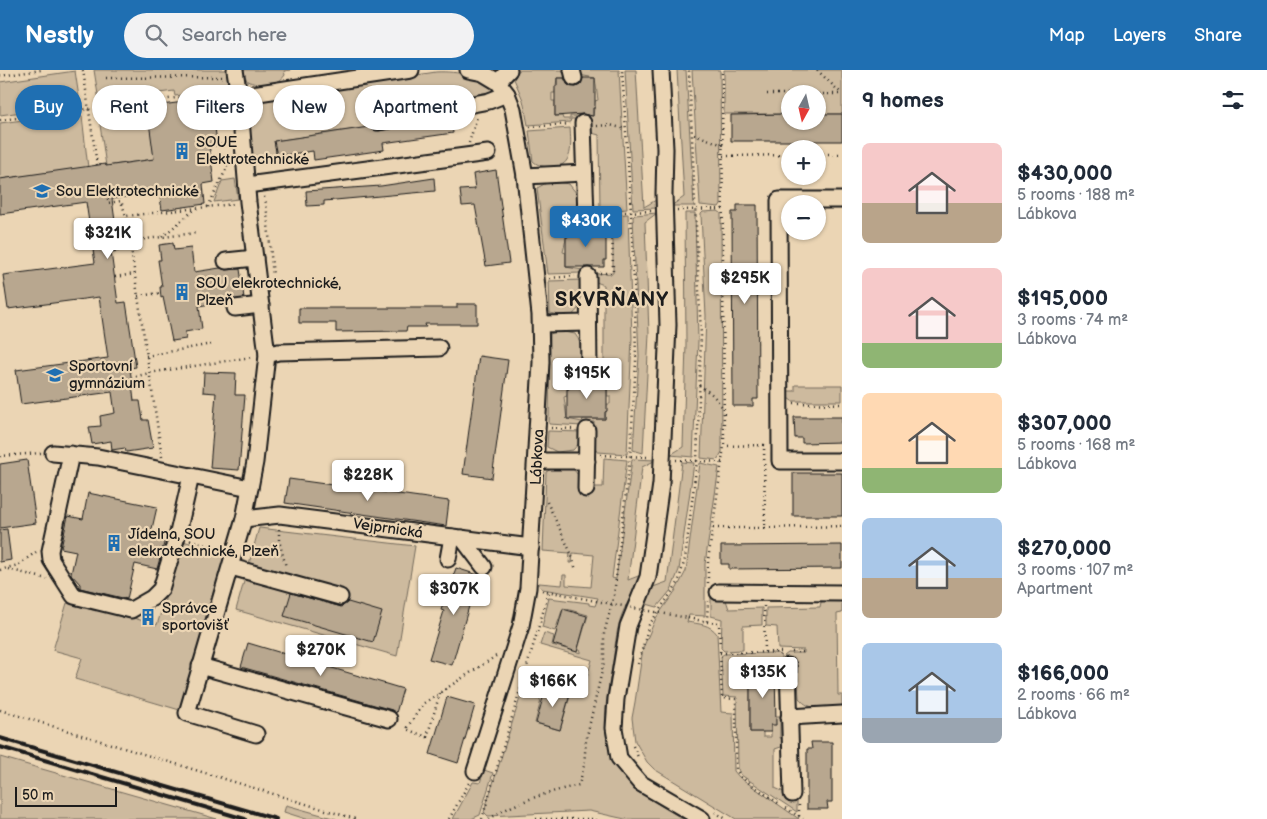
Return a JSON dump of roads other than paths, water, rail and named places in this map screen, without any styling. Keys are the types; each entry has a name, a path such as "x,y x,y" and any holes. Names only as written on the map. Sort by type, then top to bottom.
{"street":[{"path":"263,90 411,70"},
{"path":"468,70 483,73 502,88"},
{"path":"476,103 481,102 502,88 509,70"},
{"path":"652,70 656,151 664,194"},
{"path":"661,70 665,149 664,194 668,324 661,484 648,577 628,626 616,700 614,728 619,758 640,783 706,814"},
{"name":"Lábkova","path":"475,771 513,654 528,588 537,461 541,324 525,176 516,127 502,88"},
{"path":"583,123 586,216"},
{"path":"240,130 261,305 262,356 250,488 244,519 187,713 256,734"},
{"path":"247,185 488,153"},
{"path":"525,176 584,172"},
{"path":"842,200 779,200 780,461 842,461"},
{"path":"226,261 255,258"},
{"path":"588,276 588,369"},
{"path":"235,308 261,305"},
{"path":"541,324 588,323"},
{"path":"262,356 278,352 440,348"},
{"path":"586,489 587,430"},
{"path":"53,452 98,457 250,488"},
{"path":"71,454 50,551 51,560 68,590 74,596 131,610 152,598 161,589 190,476"},
{"path":"537,461 587,461"},
{"name":"Vejprnická","path":"244,519 280,515 531,547"},
{"path":"448,559 457,538 484,567"},
{"path":"233,560 291,583 340,597"},
{"path":"711,593 842,593"},
{"path":"200,666 389,719"},
{"path":"788,666 792,794"},
{"path":"789,717 842,714"}],"railway":[{"path":"0,738 276,819"},
{"path":"0,747 245,819"}],"place":[{"name":"SOUE Elektrotechnické","path":"182,151"},
{"name":"Sou Elektrotechnické","path":"42,191"},
{"name":"SOU elekrotechnické, Plzeň","path":"182,292"},
{"name":"Sportovní gymnázium","path":"55,375"},
{"name":"Jídelna, SOU elekrotechnické, Plzeň","path":"114,543"},
{"name":"Správce sportovišť","path":"148,617"}],"district":[{"name":"SKVRŇANY","path":"612,299"}]}
